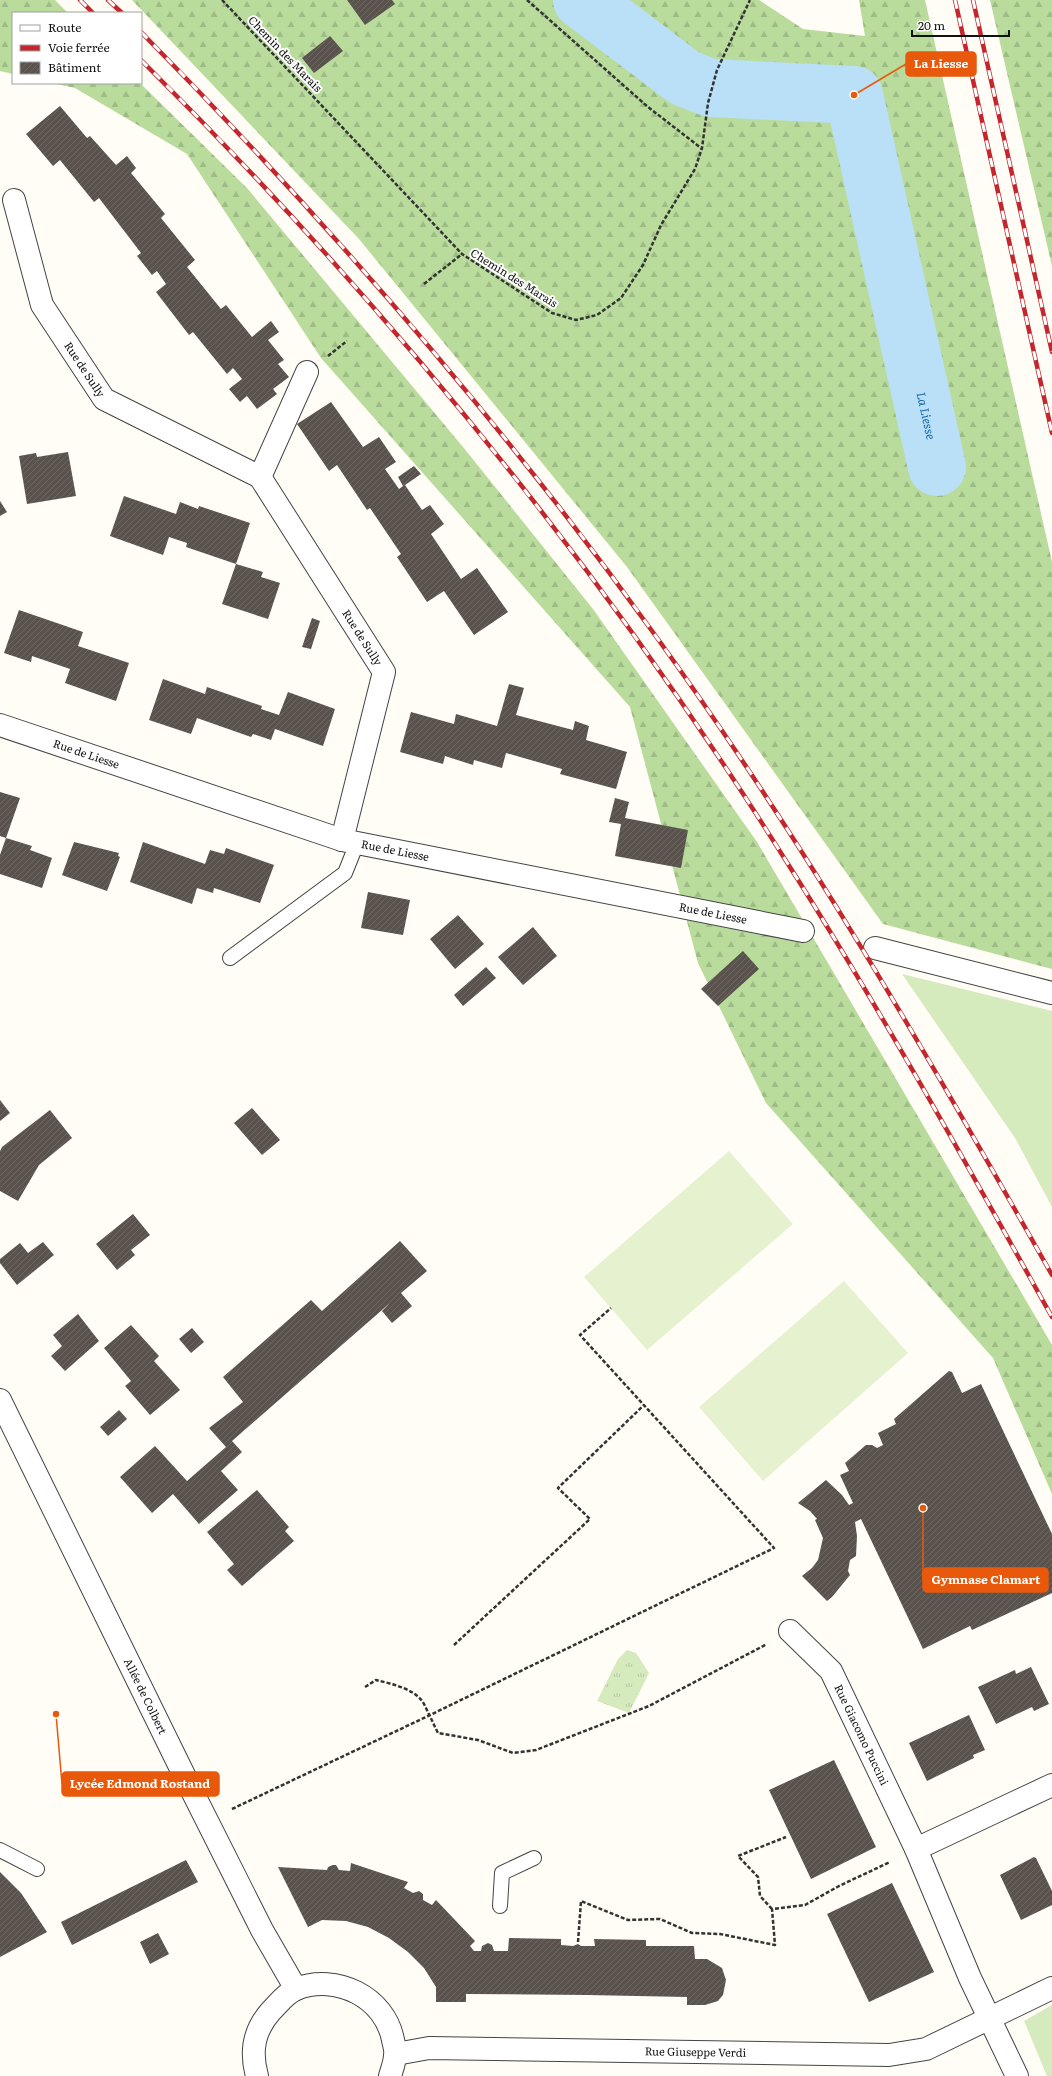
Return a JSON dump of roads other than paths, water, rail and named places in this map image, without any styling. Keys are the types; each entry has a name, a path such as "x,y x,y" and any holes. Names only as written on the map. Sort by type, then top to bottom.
{"street":[{"name":"Rue de Sully","path":"14,200 42,305 104,399 260,477 384,672 350,841"},
{"path":"260,477 307,372"},
{"name":"Rue de Liesse","path":"0,725 350,841 803,932"},
{"path":"876,948 1052,993"},
{"name":"Allée de Colbert","path":"0,1400 262,1930 296,1989"},
{"name":"Rue Giacomo Puccini","path":"790,1631 830,1671 916,1850 988,2017 1017,2076"},
{"path":"916,1850 1052,1785"},
{"path":"257,2076 254,2046 261,2023 284,1996 296,1989 320,1984 344,1987 366,1998 386,2020 391,2030 396,2054 390,2076"},
{"name":"Rue Giuseppe Verdi","path":"396,2054 429,2048 889,2055 926,2049 988,2017 1052,1988"}],"lane":[{"path":"230,958 345,873 350,841"},
{"path":"0,1850 37,1869"},
{"path":"500,1906 502,1873 534,1858"}],"waterway":[{"name":"La Liesse","path":"582,0 685,78 711,88 854,95 937,467"}],"railway":[{"path":"80,0 92,12"},
{"path":"108,0 121,12"},
{"path":"955,0 1052,433"},
{"path":"973,0 1052,352"},
{"path":"142,33 278,176 345,249 410,324 535,477 596,555 655,635 762,790 813,869 911,1030 1052,1275"},
{"path":"142,61 231,152 319,247 405,344 487,443 567,545 644,649 718,756 823,920 923,1089 1052,1317"}],"place":[{"name":"La Liesse","path":"854,95"},
{"name":"Gymnase Clamart","path":"923,1508"},
{"name":"Lycée Edmond Rostand","path":"56,1714"}]}
